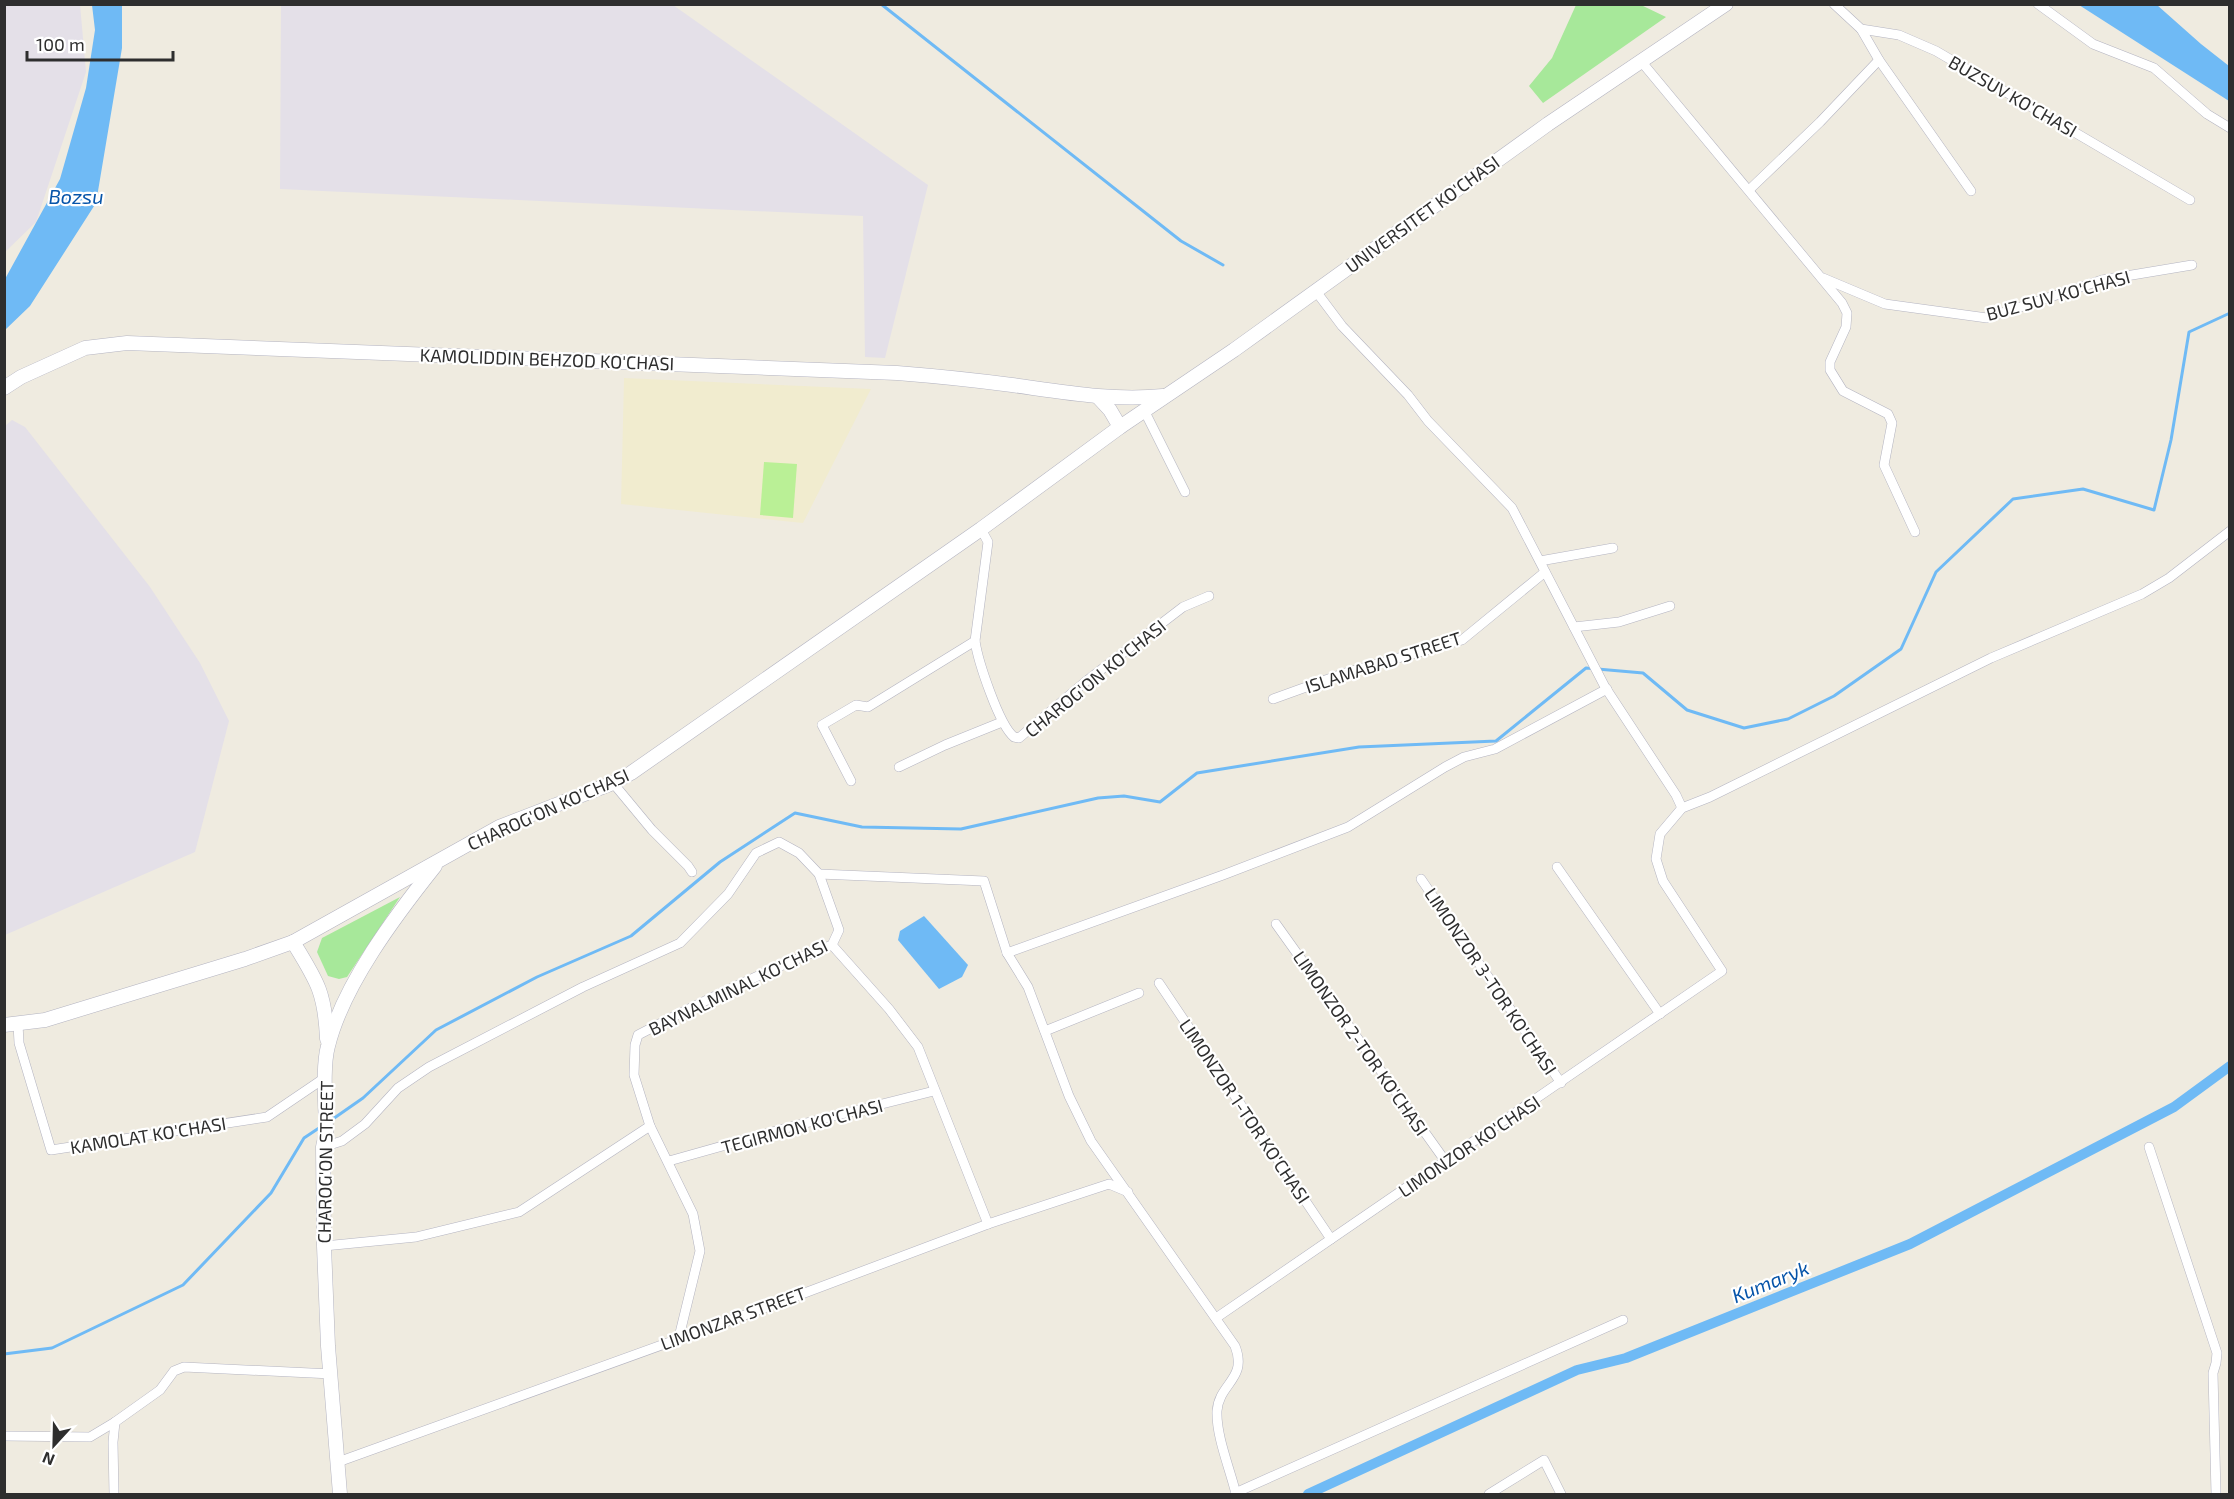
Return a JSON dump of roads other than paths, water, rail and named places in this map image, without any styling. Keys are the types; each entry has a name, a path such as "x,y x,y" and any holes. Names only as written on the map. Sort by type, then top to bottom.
{"main road":[{"name":"UNIVERSITET KO'CHASI","path":"1120,427 1234,350 1640,60 1726,4"},
{"name":"KAMOLIDDIN BEHZOD KO'CHASI","path":"4,388 21,377 85,348 127,343 897,373 965,378 1098,397 1137,399 1164,396"},
{"path":"1098,397 1110,410 1120,427"},
{"name":"CHAROG'ON KO'CHASI","path":"11,1025 57,1017 293,942 499,827 613,783 981,529 1120,427"},
{"name":"CHAROG'ON STREET","path":"340,1494 324,1246 327,1047 356,978 409,899 438,862"},
{"path":"293,942 317,980 323,996 327,1047"}],"street":[{"path":"1834,4 1861,29 1879,60 1971,191"},
{"path":"2038,4 2092,44 2154,68 2207,114 2229,128"},
{"name":"BUZSUV KO'CHASI","path":"1861,29 1899,35 1936,51 2190,200"},
{"path":"1640,60 1842,303 1847,313 1846,327 1830,362 1830,370 1843,391 1888,414 1892,423 1884,465 1915,532"},
{"path":"1749,190 1820,122 1879,60"},
{"name":"BUZ SUV KO'CHASI","path":"1821,278 1885,304 1987,318 2102,280 2192,265"},
{"path":"1315,290 1342,326 1408,396 1428,421 1512,508 1605,687 1676,795 1682,808 1710,797 1991,658 2142,594 2201,555 2229,531"},
{"path":"1144,410 1185,492"},
{"name":"CHAROG'ON KO'CHASI","path":"981,529 988,542 975,641 977,653 1002,722 1009,734 1019,738 1085,682 1151,632 1184,608 1209,596"},
{"path":"1540,561 1613,548"},
{"name":"ISLAMABAD STREET","path":"1273,699 1345,673 1462,640 1545,572"},
{"path":"1574,627 1619,622 1670,606"},
{"path":"851,781 822,725 856,705 868,706 975,641"},
{"path":"1007,952 1223,875 1348,827 1445,767 1464,758 1495,749 1605,687"},
{"path":"898,767 1002,722"},
{"path":"613,783 652,830 692,872"},
{"name":"LIMONZOR KO'CHASI","path":"1216,1318 1722,971 1663,881 1656,859 1660,834 1682,808"},
{"name":"BAYNALMINAL KO'CHASI","path":"324,1140 342,1141 365,1124 398,1088 429,1067 584,987 680,943 728,894 756,853 778,842 799,853 819,874 839,930 832,945 792,960 638,1035 635,1045 634,1076 650,1126 693,1214 700,1251 679,1337"},
{"path":"1557,867 1660,1014"},
{"path":"819,874 984,881 1007,952 1028,987 1069,1096 1091,1141 1216,1318 1235,1346 1240,1358 1238,1370 1221,1397 1217,1410 1218,1426 1236,1494 1623,1320"},
{"name":"LIMONZOR 3-TOR KO'CHASI","path":"1421,879 1561,1083"},
{"name":"LIMONZOR 2-TOR KO'CHASI","path":"1276,924 1446,1162"},
{"path":"832,945 889,1009 918,1047 988,1224"},
{"name":"LIMONZOR 1-TOR KO'CHASI","path":"1159,983 1331,1239"},
{"path":"1045,1031 1138,993"},
{"name":"KAMOLAT KO'CHASI","path":"11,1025 19,1043 51,1150 267,1117 326,1077"},
{"name":"TEGIRMON KO'CHASI","path":"669,1161 790,1127 934,1091"},
{"path":"324,1246 416,1237 519,1212 650,1126"},
{"path":"2149,1147 2217,1353 2213,1373 2216,1494"},
{"name":"LIMONZAR STREET","path":"338,1462 778,1303 988,1224 1108,1184 1128,1192"},
{"path":"4,1436 90,1437 116,1422 160,1390 174,1371 184,1367 332,1374"},
{"path":"114,1494 113,1442 116,1422"},
{"path":"1489,1494 1544,1460 1562,1494"}],"water":[{"name":"Bozsu","path":"92,5 122,5 122,48 96,203 30,306 5,330 5,279 60,179 86,88 95,30"},
{"path":"2079,5 2157,5 2229,66 2229,101"},
{"path":"924,916 968,965 962,977 939,989 898,940 900,931"}],"waterway":[{"path":"881,4 1181,241 1223,265"},
{"path":"330,1121 363,1098 436,1030 537,977 631,936 720,862 795,813 862,827 961,829 1098,798 1124,796 1160,802 1197,773 1359,747 1496,741 1586,668 1643,673 1687,710 1744,728 1788,719 1834,696 1901,649 1936,572 2013,499 2083,489 2154,510 2171,440 2189,332 2230,313"},
{"name":"Kumaryk","path":"1308,1494 1577,1370 1626,1358 1910,1244 2174,1107 2230,1066"},
{"path":"4,1354 52,1348 183,1285 271,1193 304,1138 322,1126"}]}
